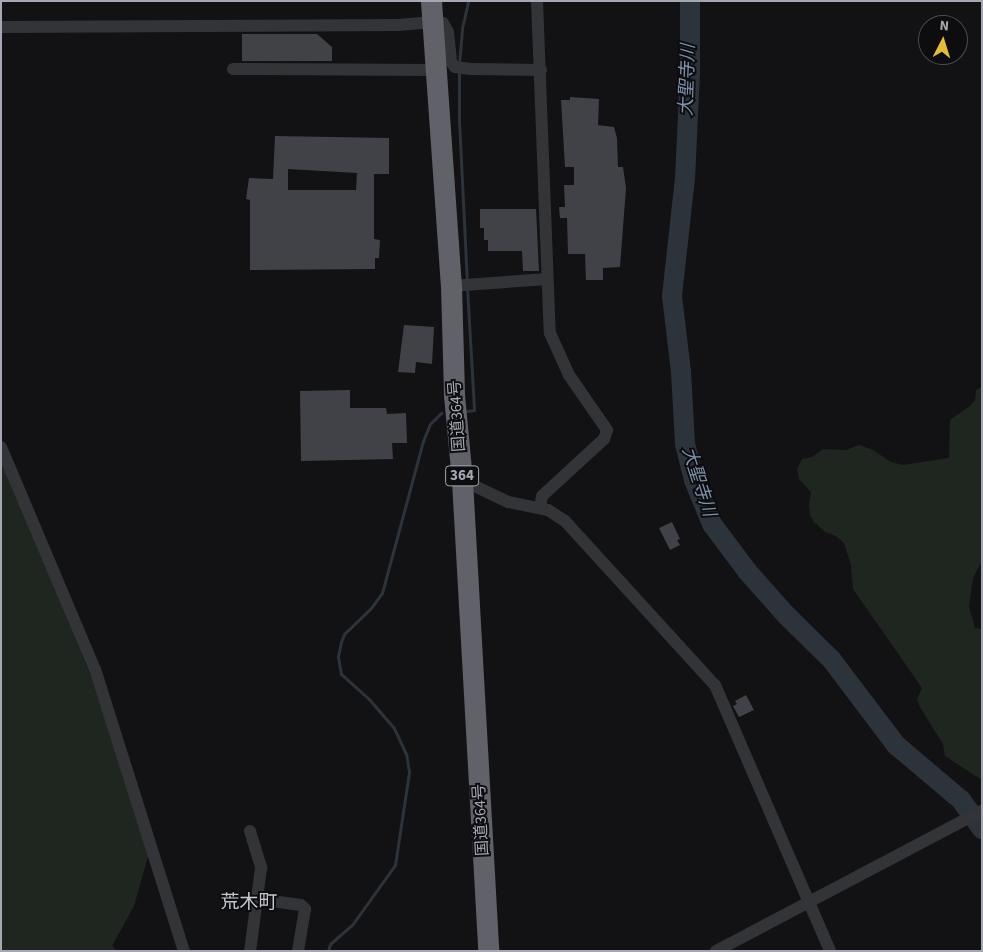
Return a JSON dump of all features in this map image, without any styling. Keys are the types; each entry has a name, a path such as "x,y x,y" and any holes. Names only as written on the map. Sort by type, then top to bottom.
{"highway":[{"name":"国道364号","path":"432,11 451,286 454,395 462,480 488,951"}],"street":[{"path":"537,1 550,333 569,376 607,430 604,439 542,496 540,508"},
{"path":"1,28 398,25 432,11 448,32 451,62 455,67 471,70 541,70"},
{"path":"233,69 437,70"},
{"path":"451,286 547,279"},
{"path":"1,447 95,669 184,951"},
{"path":"462,480 508,502 540,508 555,513 565,520 715,685 830,951"},
{"path":"716,951 982,811"},
{"path":"250,831 261,868 250,951"},
{"path":"257,899 304,906 298,951"}],"shaded area":[{"path":"982,387 982,561 973,578 969,607 975,628 982,629 982,780 945,756 943,744 917,699 922,688 853,589 851,565 844,543 836,536 825,532 814,522 810,515 811,492 799,479 797,469 802,459 812,457 823,449 846,450 859,445 873,450 891,462 903,465 949,458 950,420 970,406 975,400 976,390"},
{"path":"1,457 92,679 149,853 134,906 112,946 117,951 1,951"}],"building":[{"path":"242,34 317,34 332,47 332,61 242,61"},
{"path":"570,97 599,99 598,125 614,127 617,138 618,167 623,167 626,188 620,267 603,268 603,280 586,280 585,254 568,254 567,218 560,218 559,207 565,207 564,185 574,185 574,167 565,167 561,100 570,100"},
{"path":"275,136 389,138 389,174 374,174 374,239 380,240 379,258 375,258 375,269 250,270 250,200 246,199 249,178 273,179","holes":["288,169 357,173 356,190 288,190"]},
{"path":"480,209 536,209 539,271 523,271 522,251 488,251 488,240 484,240 484,228 480,228"},
{"path":"404,325 434,327 432,364 416,362 415,373 398,372"},
{"path":"350,390 350,408 386,408 387,414 406,413 407,443 392,443 393,459 301,461 300,391"},
{"path":"672,522 680,539 677,540 680,545 670,550 659,528"},
{"path":"746,695 754,710 739,717 733,706 737,704 735,701"}],"waterway":[{"path":"459,64 462,28 468,1"},
{"name":"大聖寺川","path":"690,1 690,73 685,178 672,296 681,372 685,444 694,480 712,524 747,571 786,615 831,659 896,745 961,800 982,829"},
{"path":"459,70 459,120 467,281"},
{"path":"467,287 474,410 467,411"},
{"path":"328,951 330,944 352,925 395,865 409,772 406,754 394,728 370,700 341,674 338,657 341,642 344,634 371,608 382,593 423,441 430,424 441,413"}],"district":[{"name":"荒木町","path":"249,903"}]}
